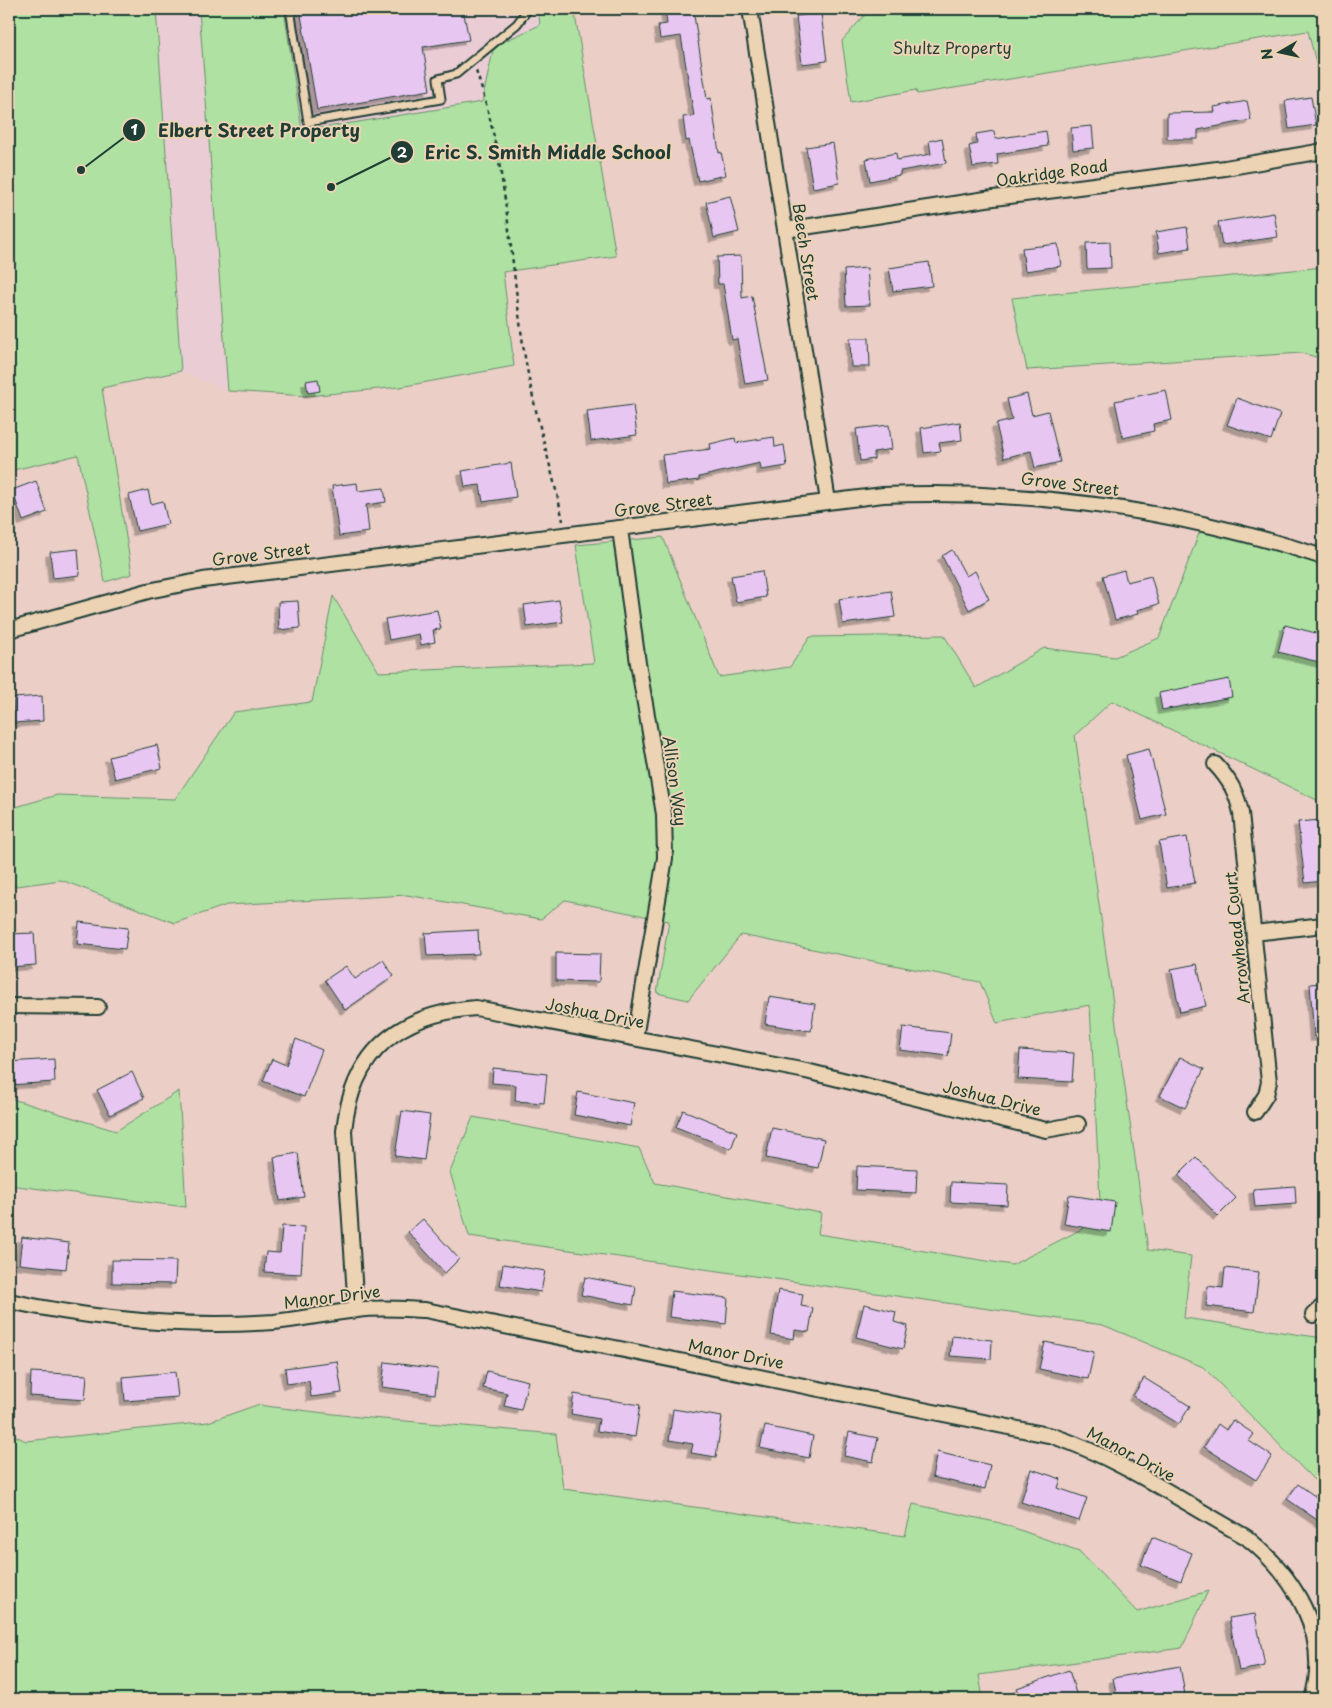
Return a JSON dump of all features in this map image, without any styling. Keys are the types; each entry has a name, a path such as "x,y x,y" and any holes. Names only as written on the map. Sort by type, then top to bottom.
{"street":[{"name":"Beech Street","path":"750,9 828,501"},
{"name":"Oakridge Road","path":"785,230 996,198 1225,168 1323,151"},
{"name":"Grove Street","path":"9,630 148,591 203,580 620,529 828,501 936,493 990,494 1062,499 1151,513 1220,528 1323,556"},
{"name":"Allison Way","path":"620,529 638,663 664,814 665,858 635,1038"},
{"name":"Arrowhead Court","path":"1215,764 1226,776 1240,806 1269,1082 1266,1096 1255,1112"},
{"path":"1254,933 1323,925"},
{"path":"9,1006 98,1007"},
{"name":"Joshua Drive","path":"356,1310 344,1132 346,1112 352,1091 373,1054 388,1039 404,1027 426,1016 447,1010 476,1008 806,1071 1046,1130 1078,1124"},
{"name":"Manor Drive","path":"9,1301 64,1313 176,1324 275,1322 356,1310 390,1308 445,1313 1053,1436 1082,1446 1246,1537 1266,1553 1283,1571 1297,1592 1309,1618 1316,1645 1318,1668 1312,1699"}],"lane":[{"path":"290,9 308,122 441,99 438,79 456,74 517,24 528,9"}],"path":[{"path":"472,59 493,133 506,198 525,353 565,535"}],"shaded area":[{"path":"157,9 538,9 540,25 494,46 482,102 514,366 400,387 307,396 228,391 181,371"}],"green space":[{"path":"9,9 156,9 181,371 102,388 132,574 105,582 78,455 9,471"},
{"path":"199,9 284,9 302,131 482,102 494,46 540,25 538,9 574,9 616,256 503,272 514,366 400,387 307,396 228,391"},
{"name":"Shultz Property","path":"870,9 1323,9 1323,84 1321,66 1317,67 1308,31 917,94 916,90 851,102 842,41"},
{"path":"1323,267 1323,359 1302,353 1027,370 1012,298"},
{"path":"1203,523 1323,555 1323,803 1112,701 1075,735 1148,1250 1191,1256 1184,1318 1323,1338 1323,1483 1314,1480 1203,1367 1103,1325 469,1236 450,1172 473,1117 639,1148 655,1183 821,1213 818,1234 1012,1265 1101,1219 1090,1005 997,1023 980,982 741,935 688,1000 657,993 669,921 565,900 541,919 407,895 227,905 175,923 61,880 9,887 9,809 57,795 175,799 234,712 312,702 333,596 379,672 594,663 576,545 663,537 719,677 790,667 810,637 944,635 976,688 1044,648 1115,657 1159,638"},
{"path":"179,1091 186,1207 9,1185 9,1098 116,1131"},
{"path":"257,1405 359,1417 556,1434 563,1489 905,1536 913,1504 1000,1523 1079,1551 1137,1612 1208,1591 1182,1648 979,1675 983,1699 9,1699 9,1433 26,1441 208,1422"}],"building":[{"path":"300,9 463,9 469,40 423,47 430,90 317,110"},
{"path":"665,9 693,9 707,99 711,98 719,153 721,152 726,175 698,181 689,140 686,141 683,117 694,116 681,36 660,39 658,25 667,24"},
{"path":"821,13 827,61 802,64 796,16"},
{"path":"1311,97 1316,125 1289,129 1285,101"},
{"path":"1247,101 1251,120 1198,130 1198,139 1167,139 1167,113 1215,112 1214,107"},
{"path":"1092,126 1094,148 1073,150 1071,128"},
{"path":"994,131 995,139 1046,131 1048,146 997,154 998,164 973,167 969,146 977,144 976,134"},
{"path":"942,138 946,163 900,171 900,175 870,181 866,159 896,153 897,160 931,154 929,141"},
{"path":"833,143 839,183 813,188 806,147"},
{"path":"730,196 739,232 714,238 706,202"},
{"path":"1274,213 1278,237 1222,245 1218,222"},
{"path":"1187,227 1190,248 1159,253 1156,232"},
{"path":"1110,242 1111,268 1087,269 1086,243"},
{"path":"1058,244 1061,266 1025,271 1022,248"},
{"path":"741,256 742,298 752,296 768,380 745,384 737,339 732,340 723,284 718,284 717,257"},
{"path":"929,262 932,286 893,291 889,268"},
{"path":"867,268 870,305 846,306 844,270"},
{"path":"850,338 869,338 870,367 851,367"},
{"path":"318,379 320,391 308,393 306,381"},
{"path":"1166,390 1172,420 1153,424 1154,431 1123,438 1115,401"},
{"path":"1027,394 1032,415 1048,411 1060,462 1035,468 1031,451 1004,458 996,424 1012,420 1007,399"},
{"path":"1237,398 1280,414 1271,440 1227,425"},
{"path":"633,405 637,435 591,441 587,411"},
{"path":"960,422 962,440 939,443 941,451 924,453 921,428"},
{"path":"889,425 892,449 874,452 874,459 860,461 856,429"},
{"path":"774,437 775,447 784,445 787,466 761,470 760,463 699,477 699,480 666,484 662,455 711,449 710,444 735,438 736,443"},
{"path":"511,463 516,497 483,502 480,485 465,487 462,471"},
{"path":"36,481 47,512 23,521 12,490"},
{"path":"357,483 358,491 384,488 386,502 366,505 369,532 339,536 332,486"},
{"path":"148,490 151,504 163,501 168,524 137,531 129,495"},
{"path":"78,549 80,575 53,578 50,552"},
{"path":"952,550 966,576 975,571 989,599 969,610 942,556"},
{"path":"1124,570 1127,582 1151,576 1159,604 1137,610 1138,614 1115,620 1103,576"},
{"path":"762,571 766,597 736,602 731,576"},
{"path":"891,591 895,617 843,624 839,599"},
{"path":"559,600 563,622 527,627 524,605"},
{"path":"298,601 300,628 279,630 278,602"},
{"path":"437,610 441,629 433,630 435,642 421,645 419,634 389,640 385,619"},
{"path":"1285,625 1323,635 1323,663 1278,652"},
{"path":"1229,679 1232,697 1162,710 1159,693"},
{"path":"42,696 43,721 14,723 13,698"},
{"path":"157,745 162,768 115,779 109,757"},
{"path":"1149,749 1166,814 1142,820 1126,755"},
{"path":"1321,820 1323,881 1305,883 1298,822"},
{"path":"1187,837 1195,883 1167,888 1159,842"},
{"path":"79,922 128,928 125,949 77,944"},
{"path":"478,930 479,954 427,956 425,933"},
{"path":"34,933 36,965 9,967 9,934"},
{"path":"556,953 600,954 599,982 556,981"},
{"path":"383,960 394,976 345,1010 325,980 346,966 355,979"},
{"path":"1197,964 1206,1006 1180,1012 1171,969"},
{"path":"1323,983 1323,1036 1314,1037 1310,984"},
{"path":"769,997 815,1004 811,1031 765,1024"},
{"path":"903,1027 951,1033 948,1056 900,1050"},
{"path":"296,1039 322,1050 304,1097 263,1081 272,1059 286,1065"},
{"path":"1020,1050 1074,1053 1072,1082 1018,1079"},
{"path":"1180,1057 1204,1069 1185,1108 1160,1096"},
{"path":"54,1059 55,1082 9,1085 9,1062"},
{"path":"493,1068 547,1074 544,1103 515,1101 516,1085 492,1083"},
{"path":"132,1072 144,1098 110,1115 97,1090"},
{"path":"578,1092 634,1103 630,1126 574,1115"},
{"path":"683,1110 737,1132 731,1149 676,1127"},
{"path":"402,1111 430,1115 424,1160 395,1156"},
{"path":"772,1128 824,1139 818,1168 766,1158"},
{"path":"298,1153 304,1197 280,1201 274,1157"},
{"path":"1196,1157 1236,1198 1218,1216 1178,1175"},
{"path":"857,1166 917,1169 916,1193 856,1190"},
{"path":"951,1182 1008,1185 1007,1205 950,1202"},
{"path":"1295,1186 1296,1204 1255,1207 1253,1189"},
{"path":"1069,1195 1115,1202 1111,1232 1064,1224"},
{"path":"423,1219 459,1259 445,1273 408,1232"},
{"path":"282,1226 304,1227 301,1274 264,1272 266,1252 280,1253"},
{"path":"22,1237 69,1243 66,1269 19,1264"},
{"path":"112,1260 176,1261 175,1284 112,1283"},
{"path":"503,1264 545,1271 541,1292 500,1285"},
{"path":"1225,1268 1259,1272 1254,1312 1206,1306 1208,1286 1223,1288"},
{"path":"585,1277 636,1287 633,1305 581,1295"},
{"path":"778,1290 803,1294 801,1306 813,1308 809,1332 795,1330 794,1339 771,1335"},
{"path":"672,1291 728,1298 726,1324 669,1317"},
{"path":"864,1304 896,1312 894,1322 908,1326 903,1349 856,1337"},
{"path":"952,1336 992,1340 991,1359 950,1356"},
{"path":"1045,1342 1094,1352 1088,1379 1039,1369"},
{"path":"337,1361 342,1393 311,1397 309,1381 287,1384 285,1368"},
{"path":"385,1362 438,1369 435,1394 382,1387"},
{"path":"487,1371 528,1381 521,1410 504,1406 507,1393 483,1388"},
{"path":"31,1372 87,1375 85,1400 30,1396"},
{"path":"175,1372 178,1397 125,1401 123,1377"},
{"path":"1144,1378 1190,1406 1179,1424 1133,1396"},
{"path":"574,1394 640,1405 635,1437 597,1431 599,1419 571,1414"},
{"path":"673,1409 722,1417 716,1457 691,1453 693,1444 669,1440"},
{"path":"1233,1420 1254,1434 1249,1441 1272,1456 1256,1480 1204,1447 1218,1424 1226,1430"},
{"path":"765,1426 813,1436 809,1458 760,1448"},
{"path":"849,1432 878,1438 873,1462 844,1456"},
{"path":"937,1452 990,1465 985,1489 932,1477"},
{"path":"1031,1469 1061,1479 1058,1488 1087,1498 1079,1521 1021,1502"},
{"path":"1298,1484 1323,1502 1323,1524 1287,1499"},
{"path":"1152,1537 1192,1553 1181,1581 1141,1565"},
{"path":"1255,1614 1265,1666 1239,1671 1229,1618"},
{"path":"1180,1666 1185,1695 1161,1699 1117,1699 1113,1678"},
{"path":"1069,1670 1077,1697 1069,1699 1021,1699 1017,1688"}],"place":[{"name":"Elbert Street Property","path":"81,170"},
{"name":"Eric S. Smith Middle School","path":"331,187"}]}
